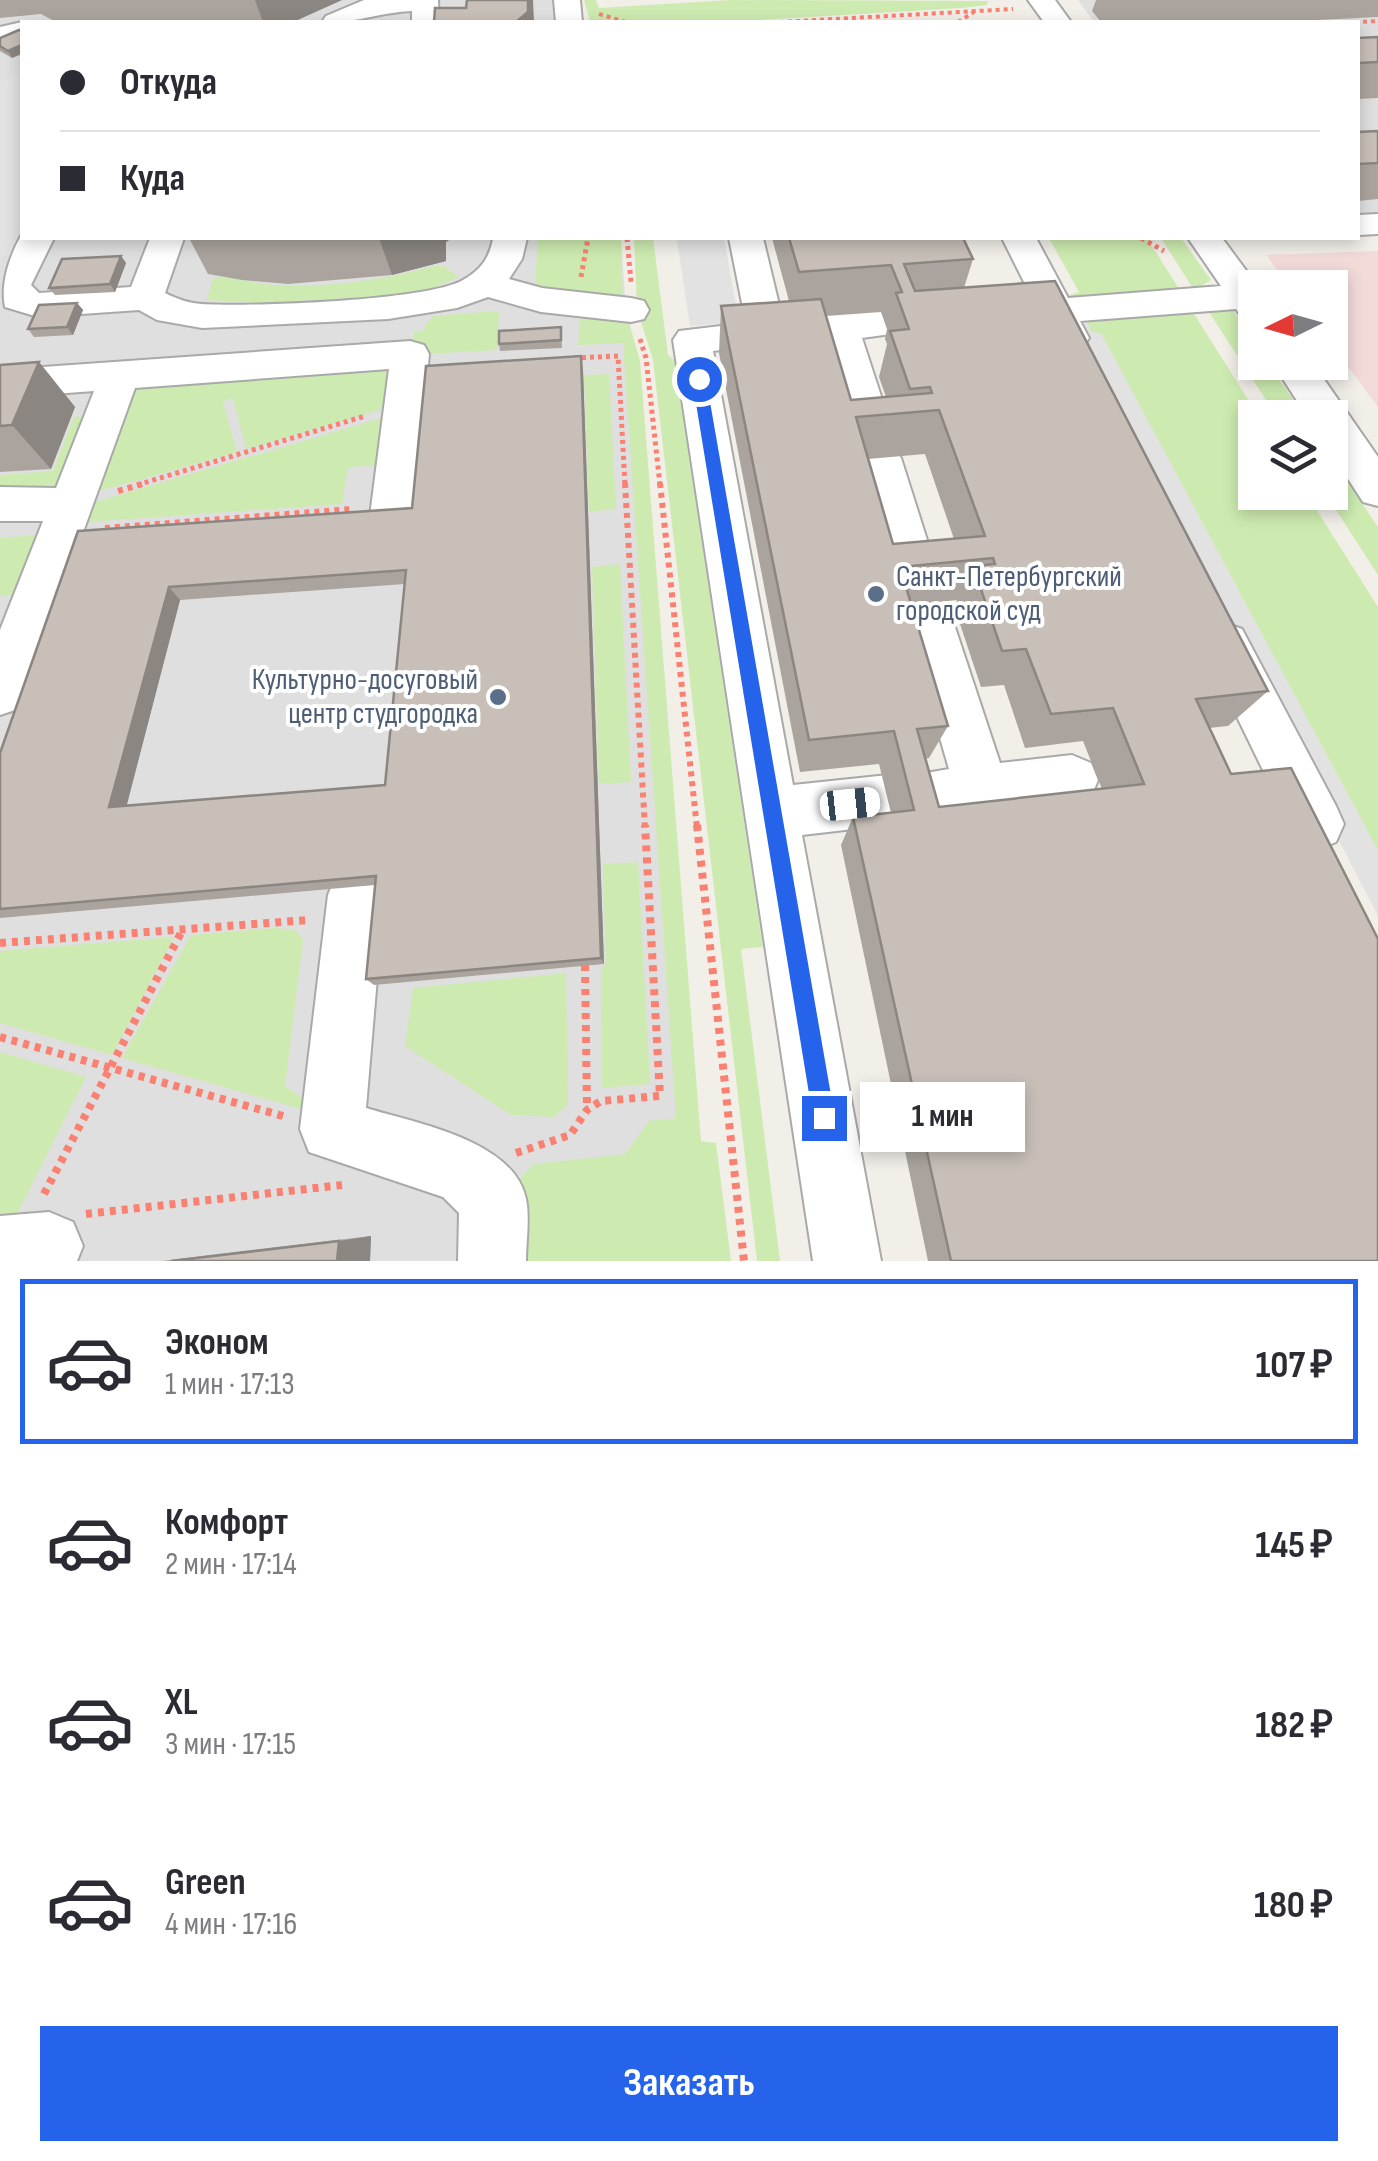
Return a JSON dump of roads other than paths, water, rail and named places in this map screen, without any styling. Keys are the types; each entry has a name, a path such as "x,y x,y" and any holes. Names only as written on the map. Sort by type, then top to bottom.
{"street":[{"path":"347,20 377,4 426,2 425,20"},
{"path":"1032,4 1053,20"},
{"path":"35,240 13,284 18,299 38,305 146,298 170,312 221,315 405,306 476,289 502,264 510,240"},
{"path":"146,298 166,240"},
{"path":"746,240 767,334"},
{"path":"1019,240 1092,381"},
{"path":"1206,240 1238,285"},
{"path":"482,283 541,300 631,310"},
{"path":"997,315 1238,302"},
{"path":"847,1261 692,340 900,323"},
{"path":"840,328 982,790"},
{"path":"0,384 410,354 392,516"},
{"path":"0,693 120,375"},
{"path":"1348,446 1378,490"},
{"path":"0,504 67,518"},
{"path":"1208,609 1333,855"},
{"path":"773,813 1072,780"},
{"path":"355,906 339,1157 463,1171 493,1199 492,1261"}],"place":[{"name":"Санкт-Петербургский городской суд","path":"876,594"},
{"name":"Культурно-досуговый центр студгородка","path":"498,697"}]}
